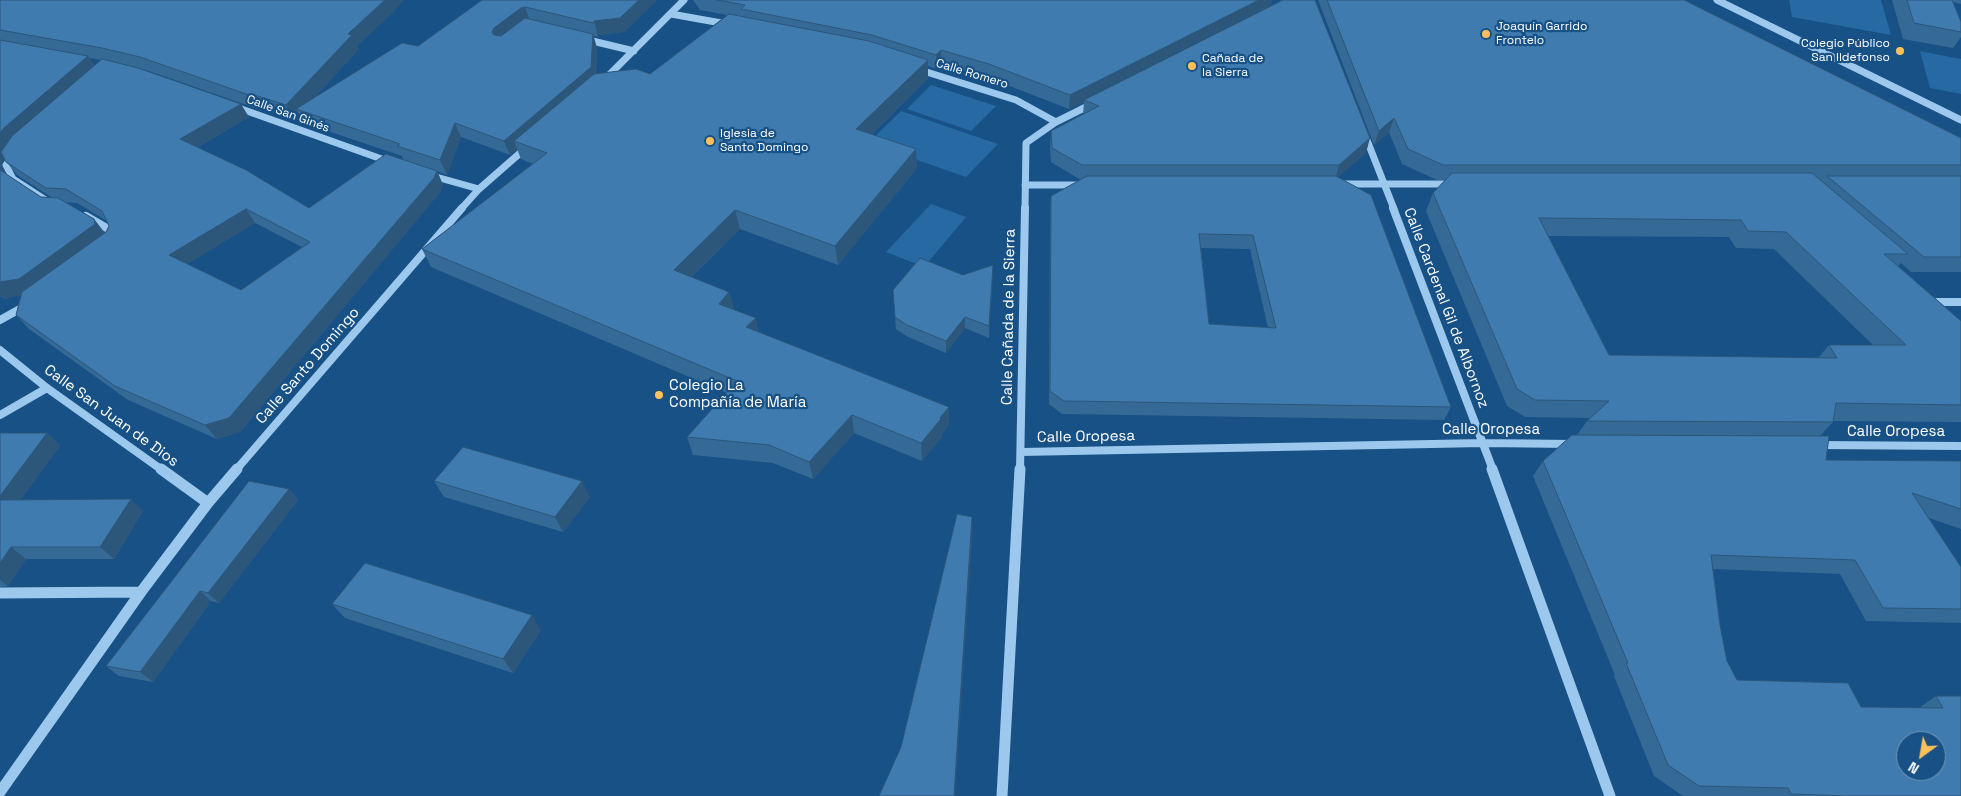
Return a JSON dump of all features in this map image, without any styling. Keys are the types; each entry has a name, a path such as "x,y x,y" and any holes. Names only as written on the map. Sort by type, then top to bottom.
{"street":[{"path":"600,84 684,0"},
{"path":"1717,0 1961,120"},
{"path":"671,14 730,25"},
{"path":"577,37 634,51"},
{"name":"Calle Romero","path":"908,66 1016,100 1056,122"},
{"name":"Calle Cañada de la Sierra","path":"1002,796 1021,452 1026,143 1056,122 1100,100"},
{"name":"Calle San Ginés","path":"223,102 401,166"},
{"name":"Calle Cardenal Gil de Albornoz","path":"1362,129 1483,443 1610,796"},
{"name":"Calle Santo Domingo","path":"0,792 142,592 208,503 479,189 536,140"},
{"path":"19,146 6,165 14,179 56,207"},
{"path":"420,172 479,189"},
{"path":"1334,184 1464,184"},
{"path":"1025,185 1094,185"},
{"path":"80,212 110,230 114,241 106,247"},
{"path":"1929,296 1949,312"},
{"path":"0,320 34,300"},
{"path":"1937,302 1961,302"},
{"name":"Calle San Juan de Dios","path":"0,350 46,388 208,503"},
{"path":"0,415 46,388"},
{"name":"Calle Oropesa","path":"1021,452 1483,443 1583,444"},
{"name":"Calle Oropesa","path":"1802,445 1961,446"},
{"path":"0,593 142,592"}],"shaded area":[{"path":"1789,0 1881,0 1891,35 1792,17"},
{"path":"1920,51 1961,59 1961,94 1930,88"},
{"path":"931,85 996,106 971,131 907,109"},
{"path":"901,111 998,144 966,177 868,143"},
{"path":"931,204 966,217 924,267 886,252"}],"building":[{"path":"0,0 385,0 348,34 352,35 286,105 252,96 140,57 102,48 0,30"},
{"path":"482,0 639,0 620,18 594,21 593,23 525,7 494,28 492,32 494,35 501,36 525,18 593,34 591,67 504,141 455,123 440,160 397,146 400,144 296,109 402,43 418,46"},
{"path":"717,0 1259,0 1070,95 989,64 941,50 936,55 872,35 741,9 745,5"},
{"path":"1283,0 1315,0 1370,138 1339,165 1082,165 1052,148 1051,131 1099,106 1084,100"},
{"path":"1327,0 1684,0 1961,138 1961,165 1443,165 1408,149 1394,118 1379,131"},
{"path":"1907,0 1952,0 1961,22 1961,32 1914,23"},
{"path":"729,14 869,41 928,60 856,129 916,149 835,246 735,210 674,270 729,292 719,304 756,318 746,327 949,407 921,443 852,415 809,462 769,445 687,437 737,381 422,249 547,153 514,141 594,74 636,69 650,74"},
{"path":"0,40 88,56 0,133"},
{"path":"102,59 138,68 241,104 180,139 246,170 309,208 386,154 437,171 434,178 229,418 205,425 115,386 16,315 22,292 106,232 109,226 102,211 66,189 46,188 6,162 1,152 12,136","holes":["246,209 310,242 241,290 169,255"]},
{"path":"0,170 41,197 58,198 94,219 95,224 19,279 0,282"},
{"path":"1452,173 1812,173 1908,254 1884,254 1961,321 1961,405 1836,403 1833,422 1587,421 1609,401 1535,400 1517,389 1433,193","holes":["1539,218 1741,220 1748,231 1786,232 1906,345 1829,345 1837,358 1609,355"]},
{"path":"1087,176 1336,176 1371,195 1451,407 1064,401 1050,391 1051,196","holes":["1199,234 1253,235 1276,328 1209,324"]},
{"path":"1827,176 1961,176 1961,257 1924,257"},
{"path":"920,258 963,275 993,265 989,326 965,317 946,341 907,325 895,317 893,290"},
{"path":"0,433 47,433 0,496"},
{"path":"1572,435 1829,436 1826,460 1961,461 1961,509 1912,493 1961,567 1961,609 1883,608 1855,560 1711,555 1720,625 1727,661 1737,680 1848,683 1861,707 1943,708 1936,696 1961,696 1961,796 1791,794 1788,788 1699,786 1668,765 1626,663 1628,663 1543,461"},
{"path":"463,447 582,481 555,517 434,481"},
{"path":"249,481 289,489 208,593 200,591 140,672 106,666"},
{"path":"131,499 100,547 11,547 0,563 0,500"},
{"path":"957,514 972,517 954,796 879,796 901,747"},
{"path":"365,563 532,615 503,659 332,604"}],"place":[{"name":"Joaquín Garrido Frontelo","path":"1486,34"},
{"name":"Colegio Público San Ildefonso","path":"1900,51"},
{"name":"Cañada de la Sierra","path":"1192,66"},
{"name":"Iglesia de Santo Domingo","path":"710,141"},
{"name":"Colegio La Compañía de María","path":"659,395"}]}
